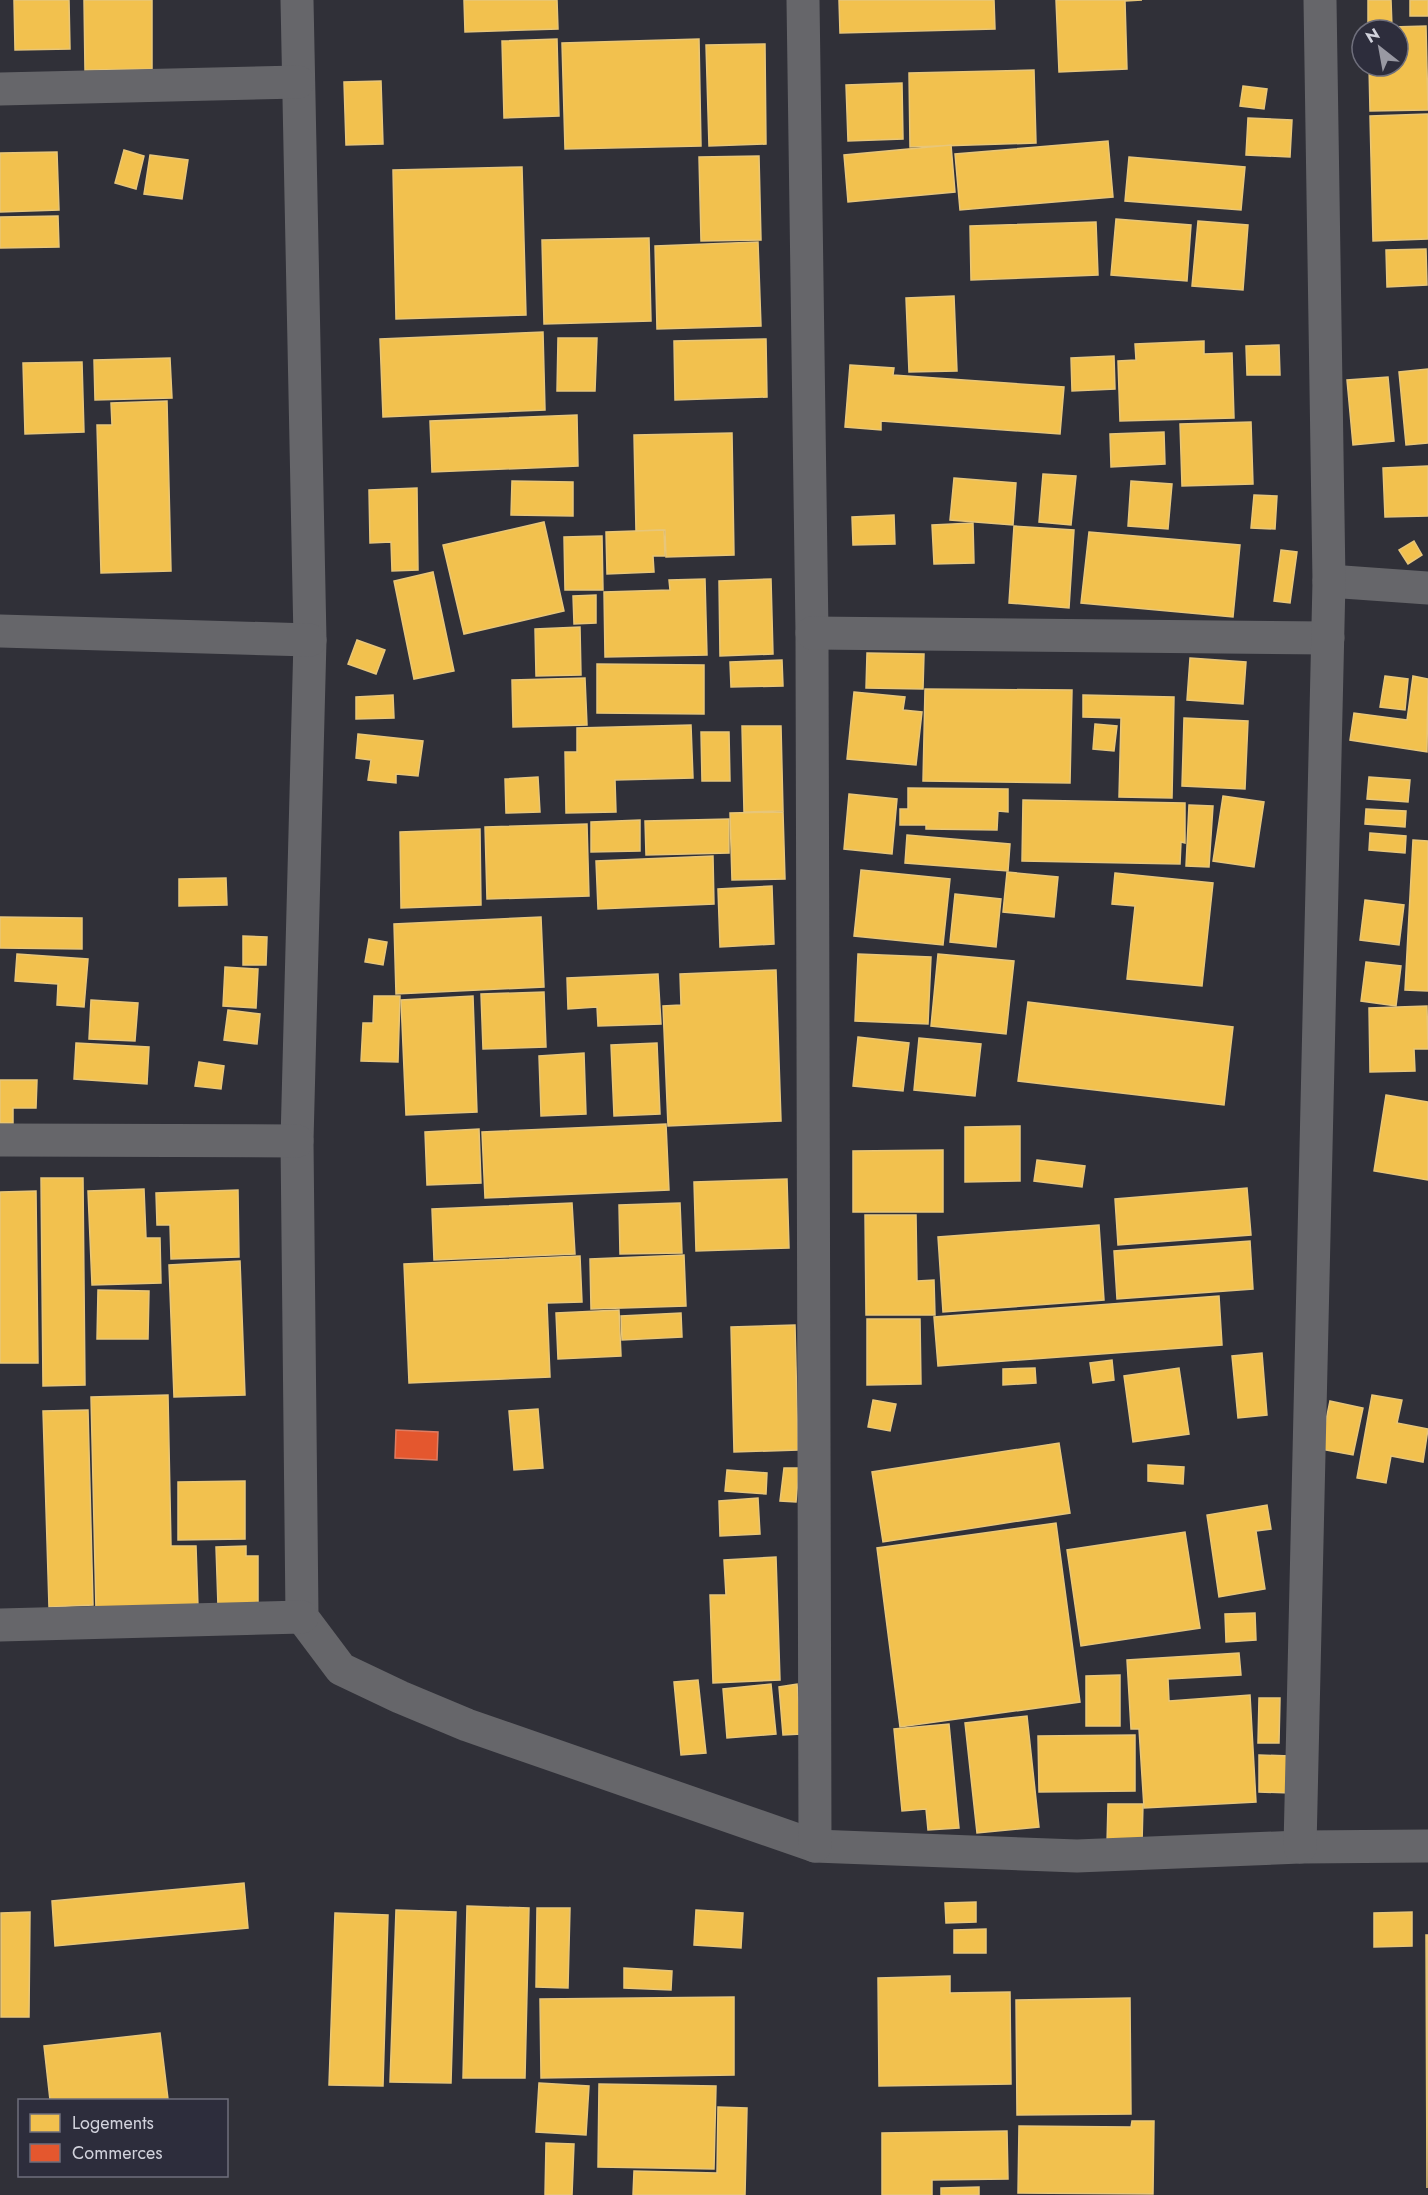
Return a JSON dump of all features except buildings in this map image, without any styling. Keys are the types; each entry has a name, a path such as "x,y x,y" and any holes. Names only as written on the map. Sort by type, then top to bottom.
{"street":[{"path":"297,0 310,640 297,1141 302,1617 341,1669 400,1697 467,1725 815,1846 1077,1856 1300,1847 1428,1846"},
{"path":"803,0 812,633 815,1846"},
{"path":"1300,1847 1329,581 1320,0"},
{"path":"0,88 298,82"},
{"path":"1329,581 1428,588"},
{"path":"0,631 310,640"},
{"path":"812,633 1328,638"},
{"path":"0,1140 297,1141"},
{"path":"0,1625 302,1617"}]}
